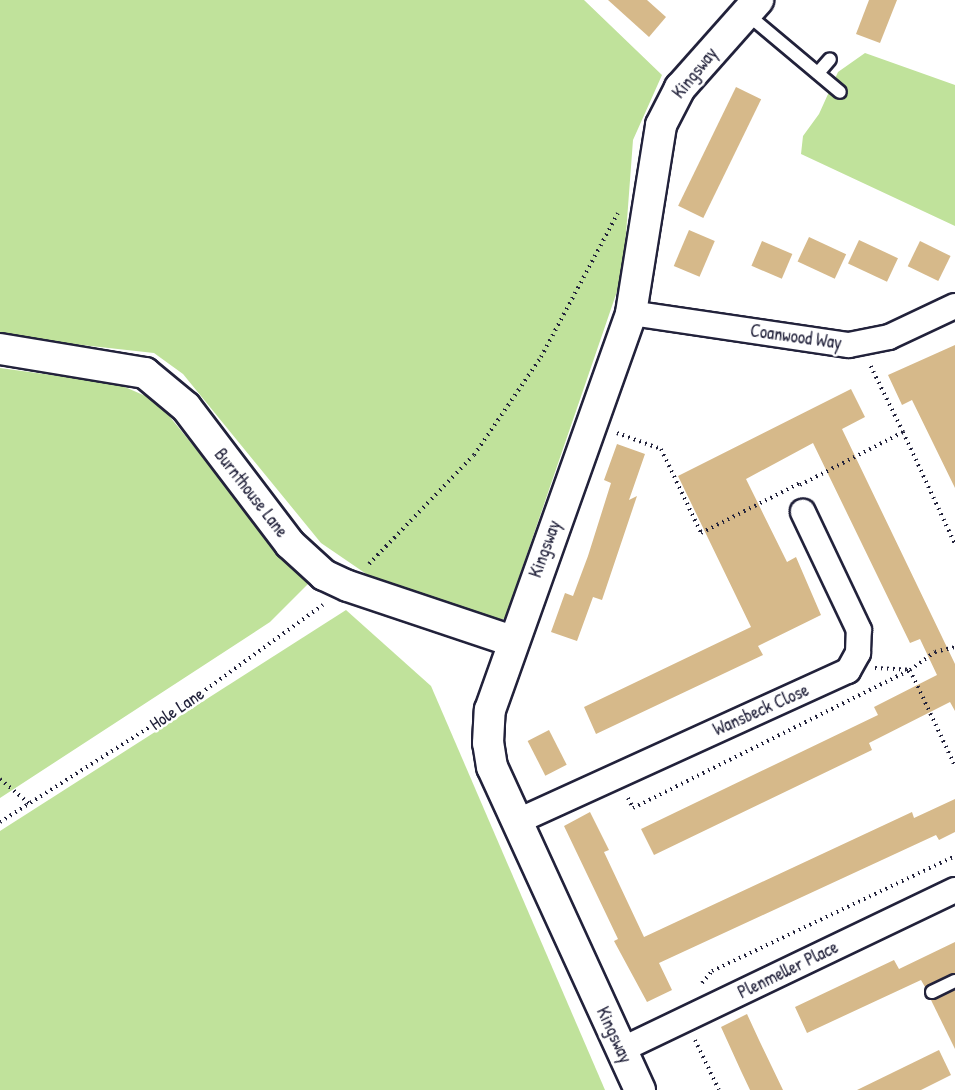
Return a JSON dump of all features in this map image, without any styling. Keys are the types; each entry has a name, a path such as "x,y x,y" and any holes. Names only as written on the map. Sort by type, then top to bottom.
{"street":[{"name":"Kingsway","path":"640,1090 492,767 489,743 490,710 512,641 631,313 661,125 674,98 752,7"},
{"name":"Coanwood Way","path":"631,313 860,344 889,337 955,306"},
{"name":"Burnthouse Lane","path":"0,349 130,368 161,383 186,407 290,544 324,575 348,586 512,641"},
{"path":"803,512 859,630 858,653"},
{"name":"Wansbeck Close","path":"516,822 848,671 858,653"},
{"name":"Plenmeller Place","path":"621,1050 955,890"}],"lane":[{"path":"752,7 840,92"},
{"path":"818,73 830,58"},
{"path":"932,992 955,981"}],"path":[{"name":"Hole Lane","path":"0,822 186,704 348,586 474,455 541,357 628,193 651,179"},
{"path":"860,344 955,544"},
{"path":"591,423 661,449 701,533 903,432"},
{"path":"800,483 803,512"},
{"path":"617,776 633,808 910,670 935,652 955,647"},
{"path":"858,653 874,668 910,670"},
{"path":"910,670 955,765"},
{"path":"0,779 29,803"},
{"path":"699,987 712,971 955,856"},
{"path":"684,1019 719,1090"}],"green space":[{"path":"0,0 584,0 662,75 633,140 623,274 505,618 496,622 381,584 321,543 183,374 154,353 0,336"},
{"path":"865,53 955,85 955,226 801,154 803,136 819,114 838,72"},
{"path":"0,368 118,384 157,401 278,550 310,582 270,622 0,798"},
{"path":"346,610 431,686 605,1090 0,1090 0,831"}],"building":[{"path":"608,0 647,0 666,17 649,37"},
{"path":"869,0 897,0 880,43 856,34"},
{"path":"736,87 761,99 703,218 678,206"},
{"path":"689,230 715,241 700,277 674,266"},
{"path":"809,237 846,254 835,279 798,261"},
{"path":"859,240 898,258 887,282 848,264"},
{"path":"762,241 792,254 782,279 751,266"},
{"path":"920,241 951,256 938,281 908,266"},
{"path":"955,345 955,488 912,400 902,405 888,375"},
{"path":"851,389 865,417 842,429 955,664 955,711 950,702 869,743 872,750 654,855 641,829 878,715 874,707 937,675 920,639 910,643 813,443 746,479 787,562 796,557 821,615 758,646 763,655 596,734 584,707 751,627 678,476"},
{"path":"617,444 645,454 629,500 637,496 602,600 593,597 577,641 551,632 565,593 573,596 588,556 611,483 604,480"},
{"path":"549,730 567,765 545,776 528,741"},
{"path":"955,799 955,832 939,840 936,835 659,963 672,990 647,1002 614,941 618,939 564,826 590,812 609,850 604,852 644,937 912,812 914,818"},
{"path":"955,942 955,973 925,987 921,980 807,1033 795,1007 894,960 899,969"},
{"path":"955,990 955,1049 931,1000"},
{"path":"747,1014 783,1090 750,1090 741,1071 721,1027"},
{"path":"939,1050 951,1075 921,1090 857,1090"}]}
